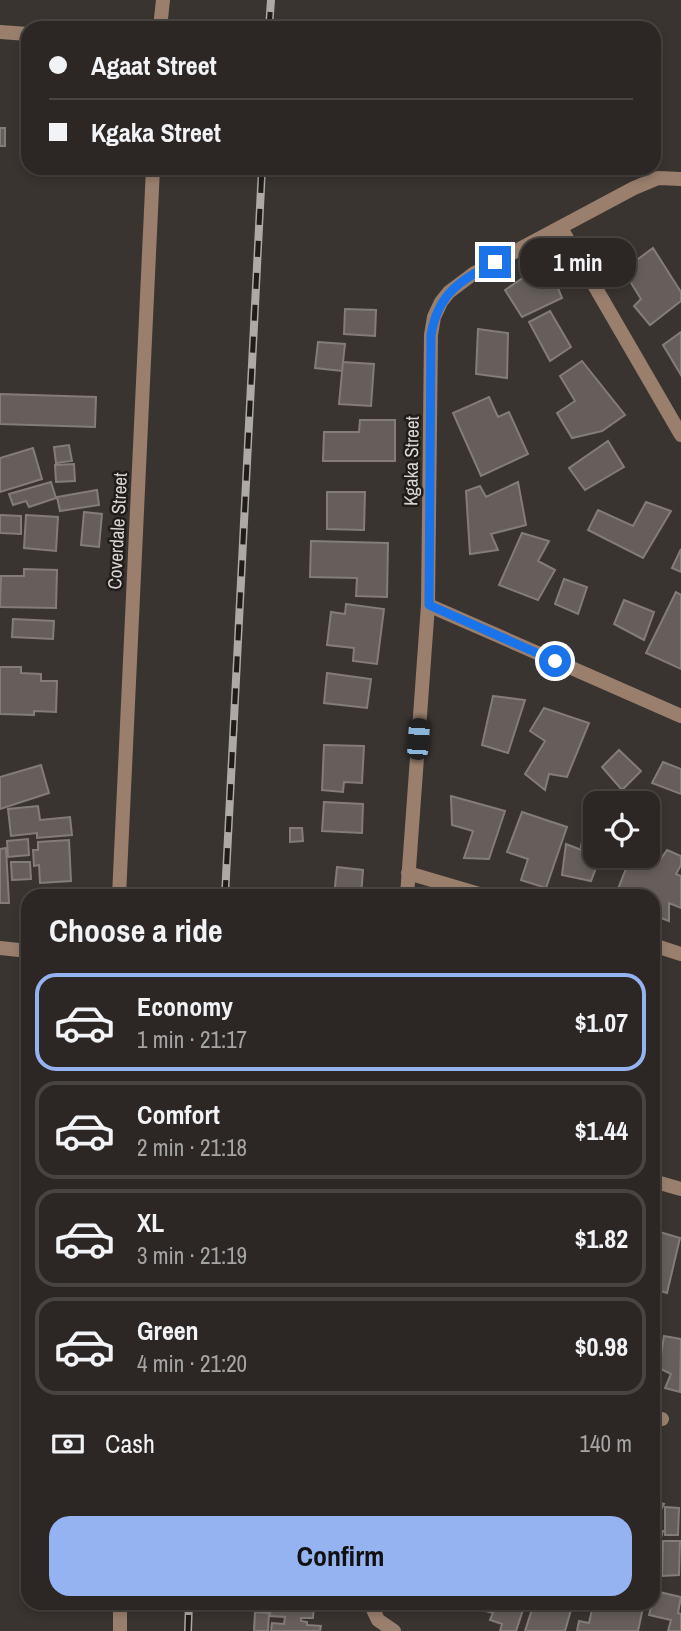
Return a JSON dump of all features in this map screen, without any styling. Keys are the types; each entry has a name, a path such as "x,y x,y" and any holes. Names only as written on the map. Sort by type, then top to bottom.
{"street":[{"path":"161,21 163,0"},
{"path":"0,32 21,34"},
{"name":"Coverdale Street","path":"118,889 153,175"},
{"name":"Kgaka Street","path":"407,889 429,605 431,335 434,317 449,292 473,274 634,188 658,178 681,180"},
{"path":"561,228 681,435"},
{"path":"429,605 681,716"},
{"path":"408,873 462,889"},
{"path":"660,947 681,954"},
{"path":"0,948 21,950"},
{"path":"660,1183 681,1189"},
{"path":"120,1610 120,1631"},
{"path":"373,1610 378,1620 390,1630"}],"building":[{"path":"0,128 5,128 5,146 0,146"},
{"path":"653,248 681,292 681,301 650,325 634,306 641,299 623,270"},
{"path":"552,273 562,298 522,317 505,290 527,275 532,284"},
{"path":"345,309 376,310 375,336 344,334"},
{"path":"550,311 571,347 550,361 529,322"},
{"path":"478,329 508,333 507,378 476,374"},
{"path":"681,332 681,375 663,345"},
{"path":"318,342 345,344 342,371 315,368"},
{"path":"582,361 625,415 602,431 572,438 557,413 575,401 560,376"},
{"path":"343,362 374,364 371,406 339,404"},
{"path":"0,394 96,397 95,427 0,424"},
{"path":"489,397 498,417 509,412 528,454 481,476 453,413"},
{"path":"360,420 395,420 395,461 323,461 324,432 359,432"},
{"path":"608,441 624,467 585,490 569,468"},
{"path":"69,445 72,461 56,463 54,447"},
{"path":"33,448 42,479 0,492 0,458"},
{"path":"74,464 75,481 56,482 55,465"},
{"path":"51,482 56,498 29,507 26,501 13,505 9,494"},
{"path":"518,482 526,525 491,534 498,550 470,554 466,491 480,486 486,497"},
{"path":"97,490 99,505 60,511 57,497"},
{"path":"327,492 365,492 364,530 327,529"},
{"path":"646,502 671,511 643,558 588,530 598,510 633,526"},
{"path":"84,512 102,514 99,547 81,545"},
{"path":"0,515 21,516 21,534 0,533"},
{"path":"26,515 58,517 56,551 24,548"},
{"path":"522,533 549,541 538,561 555,570 538,600 499,585"},
{"path":"311,541 388,543 387,597 356,596 357,578 310,577"},
{"path":"681,549 681,572 672,568"},
{"path":"24,569 57,570 56,608 0,607 1,576 24,576"},
{"path":"564,579 587,587 578,614 555,604"},
{"path":"676,592 681,595 681,669 646,653"},
{"path":"624,600 654,612 644,640 614,624"},
{"path":"346,604 384,609 377,664 353,661 354,648 327,645 331,612 345,614"},
{"path":"13,619 54,621 53,639 12,637"},
{"path":"0,667 21,667 21,673 41,674 41,681 57,681 56,712 34,711 34,715 0,714"},
{"path":"327,673 371,679 367,708 324,703"},
{"path":"493,696 525,700 508,753 482,745"},
{"path":"544,708 589,723 567,777 549,774 545,790 525,774 545,741 530,731"},
{"path":"324,745 364,746 362,783 344,782 343,792 322,790"},
{"path":"619,750 641,771 622,790 602,767"},
{"path":"663,762 681,769 681,794 652,783"},
{"path":"41,765 49,793 0,809 0,777"},
{"path":"451,796 505,811 489,859 464,858 473,831 452,825"},
{"path":"324,802 363,804 362,833 322,831"},
{"path":"38,806 40,820 70,817 72,835 37,838 37,833 11,836 8,809"},
{"path":"522,812 567,827 546,888 521,880 528,859 507,852"},
{"path":"290,828 302,828 303,841 290,842"},
{"path":"28,839 29,855 8,857 7,841"},
{"path":"69,840 71,881 40,883 39,865 34,866 33,850 38,850 38,842"},
{"path":"566,844 583,850 583,868 596,868 591,881 562,875"},
{"path":"6,848 9,903 0,903 0,849"},
{"path":"667,850 681,856 681,865 676,874 681,876 681,908 669,903 669,921 660,918 660,889 618,889 626,868 660,868 660,860"},
{"path":"11,862 30,862 31,879 12,880"},
{"path":"337,867 363,870 362,889 335,889"},
{"path":"660,1232 680,1238 667,1293 660,1291"},
{"path":"664,1336 681,1339 680,1392 665,1388 671,1374 660,1368"},
{"path":"665,1507 679,1508 678,1535 665,1535"},
{"path":"663,1541 680,1541 679,1575 662,1576"},
{"path":"660,1592 681,1597 678,1613 681,1614 681,1631 668,1631 671,1620 649,1615 650,1610 660,1610"},
{"path":"270,1610 314,1610 313,1618 301,1618 301,1621 307,1622 307,1625 321,1626 320,1631 271,1631 272,1623 284,1624 285,1617 270,1616"},
{"path":"482,1610 523,1610 516,1631 500,1631 502,1624 490,1620 493,1613"},
{"path":"532,1610 571,1610 565,1631 525,1631"},
{"path":"592,1610 642,1610 638,1631 577,1631 579,1621 589,1623"},
{"path":"255,1612 269,1613 268,1631 254,1631"}],"railway":[{"path":"270,21 271,0"},
{"path":"225,889 262,175"},
{"path":"188,1631 189,1610"}],"route":[{"path":"495,262 449,292 434,317 431,335 429,605 555,661"}]}
